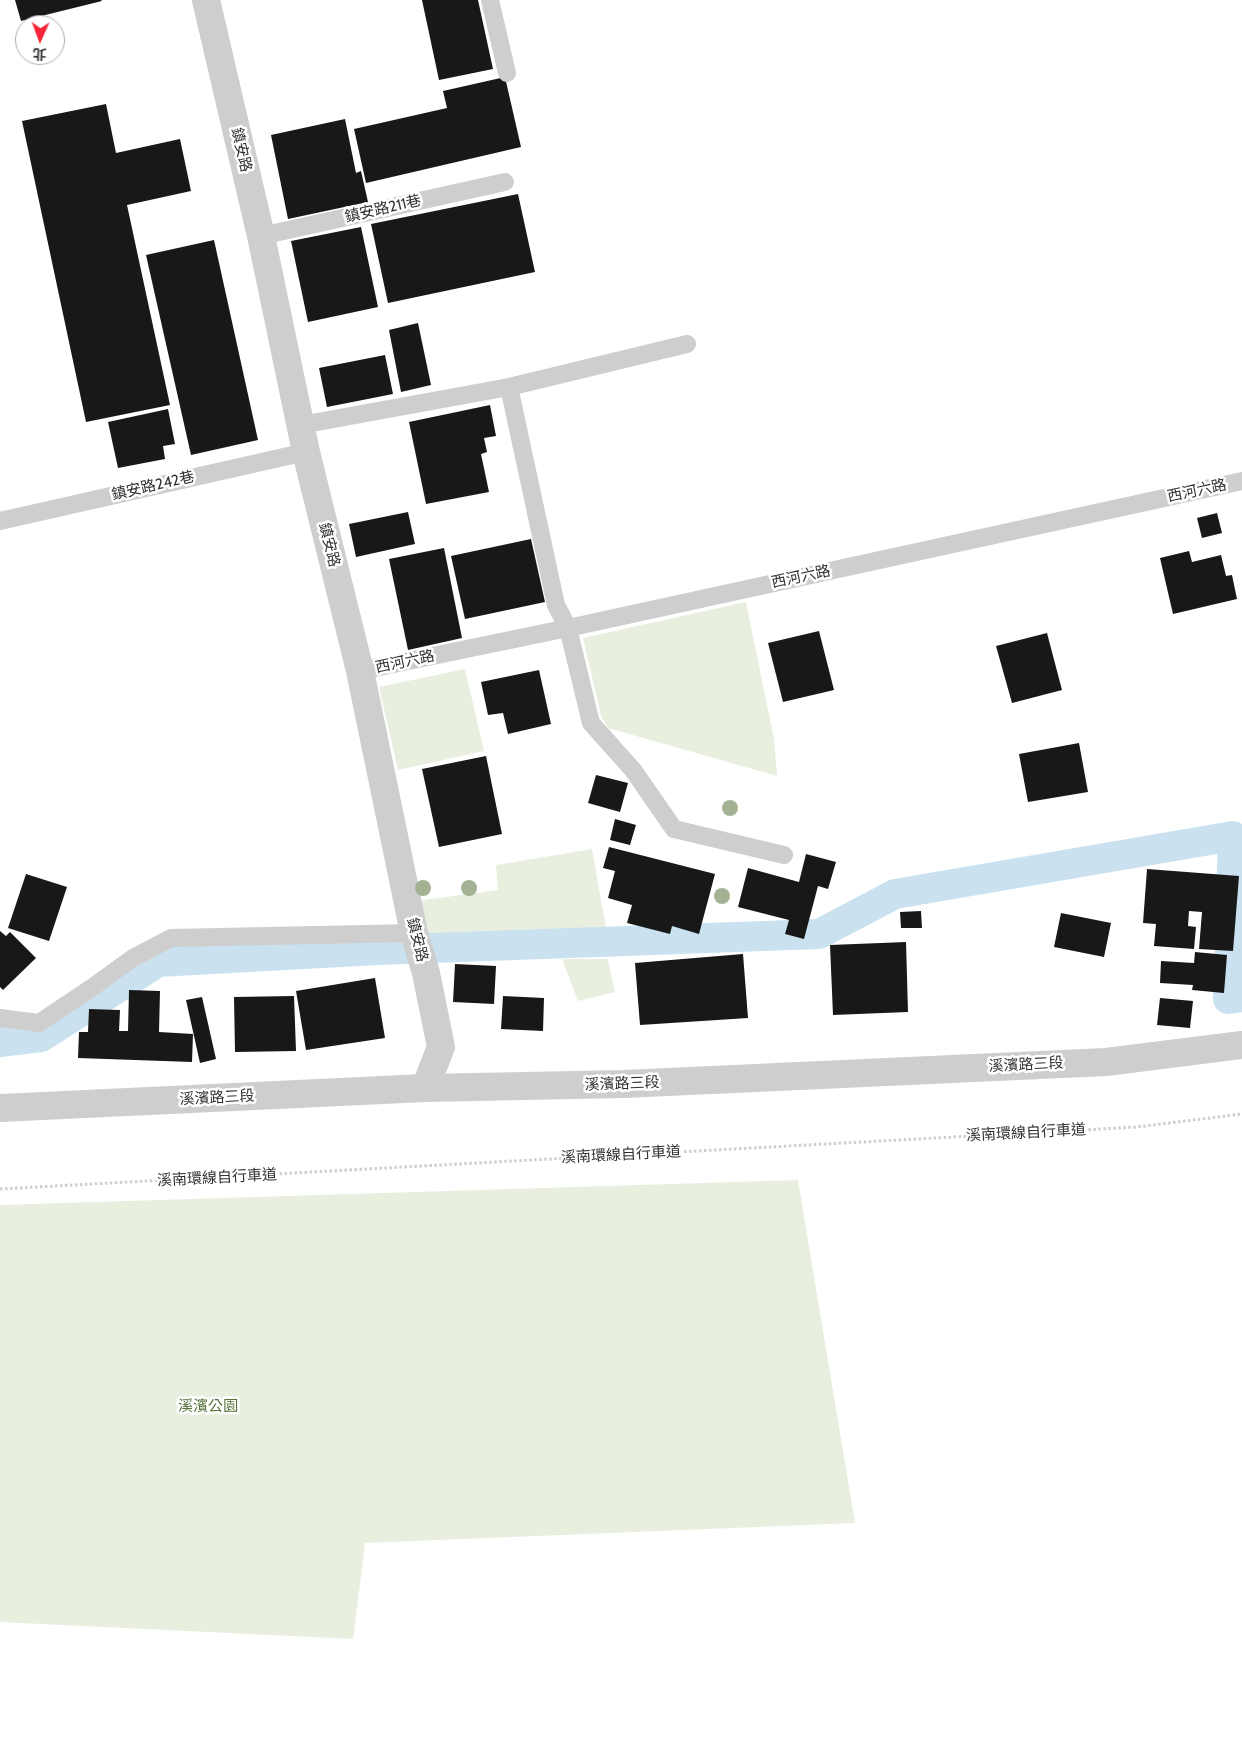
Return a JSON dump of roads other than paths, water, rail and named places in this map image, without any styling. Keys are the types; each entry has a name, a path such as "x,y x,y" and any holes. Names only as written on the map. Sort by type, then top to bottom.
{"street":[{"name":"鎮安路","path":"206,0 261,236 306,452 360,671 414,933 426,973 441,1047 425,1088"},
{"name":"溪濱路三段","path":"0,1108 425,1088 624,1084 1106,1062 1242,1045"}],"lane":[{"path":"490,0 507,73"},
{"name":"鎮安路211巷","path":"261,236 505,182"},
{"path":"301,425 509,387 687,344"},
{"path":"509,387 556,605 568,628 591,723 633,770 674,830 784,855"},
{"name":"鎮安路242巷","path":"0,521 306,452"},
{"name":"西河六路","path":"360,671 568,628 1242,481"},
{"path":"0,1018 39,1023 132,958 171,938 414,933"}],"waterway":[{"path":"0,1042 41,1037 158,962 377,950 819,934 895,894 1233,836 1228,999 1242,997"}],"park label":[{"name":"溪濱公園","path":"208,1407"}]}
